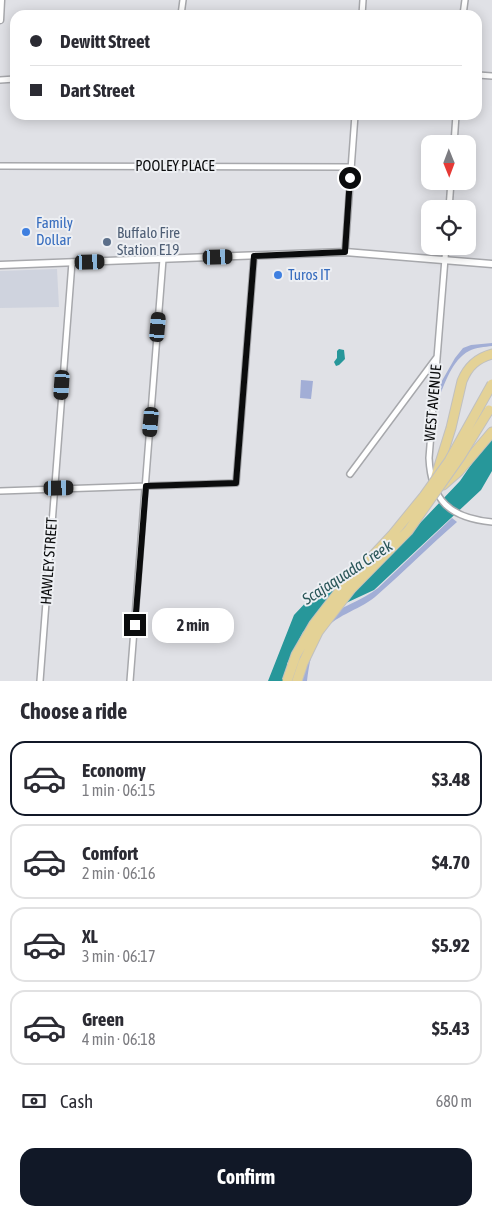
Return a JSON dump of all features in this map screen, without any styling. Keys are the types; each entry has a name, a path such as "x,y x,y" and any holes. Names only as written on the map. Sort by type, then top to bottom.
{"highway":[{"path":"436,486 462,381 469,368 477,359 492,354"},
{"path":"287,681 296,655 314,624 338,593 436,486 492,384"},
{"path":"297,681 303,663 318,632 351,589 408,531 436,486 492,406"},
{"path":"436,486 459,471 492,432"}],"street":[{"path":"0,20 1,0"},
{"path":"345,252 354,120"},
{"path":"455,135 456,120"},
{"name":"POOLEY PLACE","path":"0,166 350,167"},
{"path":"0,265 345,252 492,264"},
{"name":"WEST AVENUE","path":"445,255 429,458 430,472 434,489 441,500 456,513 465,517 492,522"},
{"path":"0,491 236,483 254,256"},
{"path":"130,681 163,259"},
{"name":"HAWLEY STREET","path":"40,681 72,262"},
{"path":"350,474 437,356"}],"shaded area":[{"path":"57,269 59,307 0,308 0,271"},
{"path":"492,343 492,346 469,351 458,360 450,372 438,400 439,386 463,348 471,345"},
{"path":"339,349 344,350 345,359 336,366 334,362"},
{"path":"301,380 313,381 311,399 300,398"},
{"path":"492,434 492,471 481,490 374,590 331,610 303,632 287,664 287,681 268,681 294,615 311,597 343,584 394,548 460,481"},
{"path":"452,518 457,522 375,597 339,618 326,628 318,639 313,651 307,681 301,681 324,620 378,588"}],"place":[{"name":"Family Dollar","path":"26,232"},
{"name":"Buffalo Fire Station E19","path":"107,242"},
{"name":"Turos IT","path":"278,275"}],"route":[{"path":"135,625 146,486 236,483 254,256 345,252 350,178"}],"water label":[{"name":"Scajaquada Creek","path":"347,572"}]}
